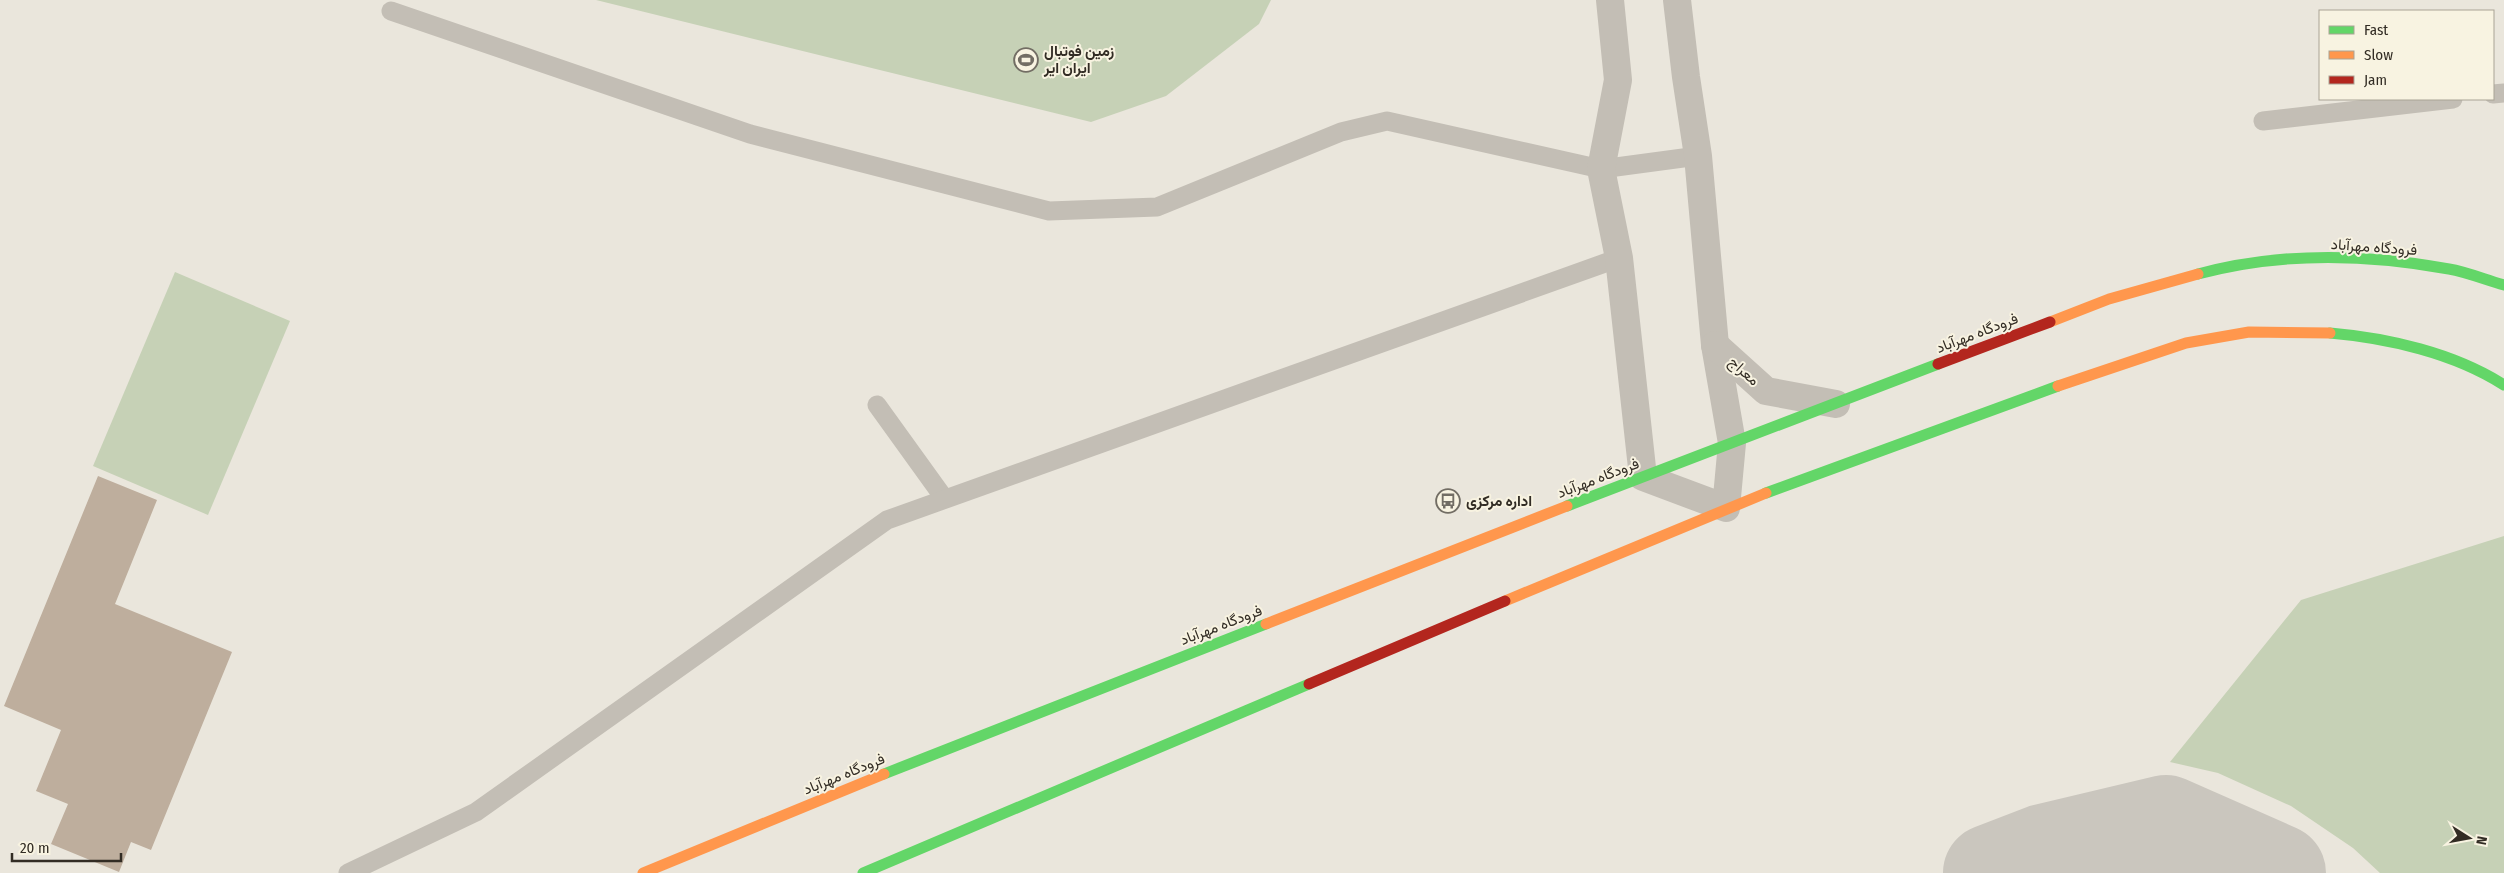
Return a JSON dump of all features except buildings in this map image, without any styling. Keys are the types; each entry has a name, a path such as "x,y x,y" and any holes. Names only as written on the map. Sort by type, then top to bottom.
{"main road":[{"name":"فرودگاه مهرآباد","path":"643,873 954,745 2109,298 2214,270 2280,259 2354,258 2450,269 2504,285"},
{"path":"863,873 1726,508 2018,399 2186,344 2249,332 2312,331 2373,337 2432,353 2493,378 2504,385"}],"street":[{"path":"1610,0 1618,80 1601,169 1619,258 1643,477 1726,508 1732,443 1715,345 1698,156 1677,0"},
{"name":"معراج","path":"1715,345 1766,391 1836,404"}],"lane":[{"path":"391,12 750,134 1049,211 1157,207 1341,132 1386,121 1601,169 1698,156"},
{"path":"2262,121 2444,100"},
{"path":"348,873 476,812 887,520 944,498 1619,258"},
{"path":"878,405 944,498"}],"green space":[{"name":"زمین فوتبال ایران ایر","path":"596,0 1271,0 1259,24 1166,96 1091,122"},
{"path":"175,272 290,321 208,515 93,466"},
{"path":"2504,536 2504,873 2380,873 2353,848 2291,806 2218,773 2170,762 2301,600"}],"taxiway":[{"path":"1992,873 2044,853 2166,824 2277,873"}],"traffic: fast":[{"path":"2198,274 2260,262 2291,259 2355,258 2387,260 2449,269 2504,285"},
{"path":"2330,333 2375,339 2420,349 2464,364 2504,385"},
{"path":"1567,506 1938,364"},
{"path":"1766,493 2058,386"},
{"path":"884,774 1266,624"},
{"path":"863,873 1309,684"}],"traffic: slow":[{"path":"2050,322 2109,299 2198,274"},
{"path":"2058,386 2186,343 2249,332 2330,333"},
{"path":"1505,601 1766,493"},
{"path":"1266,624 1567,506"},
{"path":"643,873 884,774"}],"traffic: jam":[{"path":"1938,364 2050,322"},
{"path":"1309,684 1505,601"}],"place":[{"name":"زمین فوتبال ایران ایر","path":"1026,60"},
{"name":"اداره مرکزی","path":"1448,501"}]}
